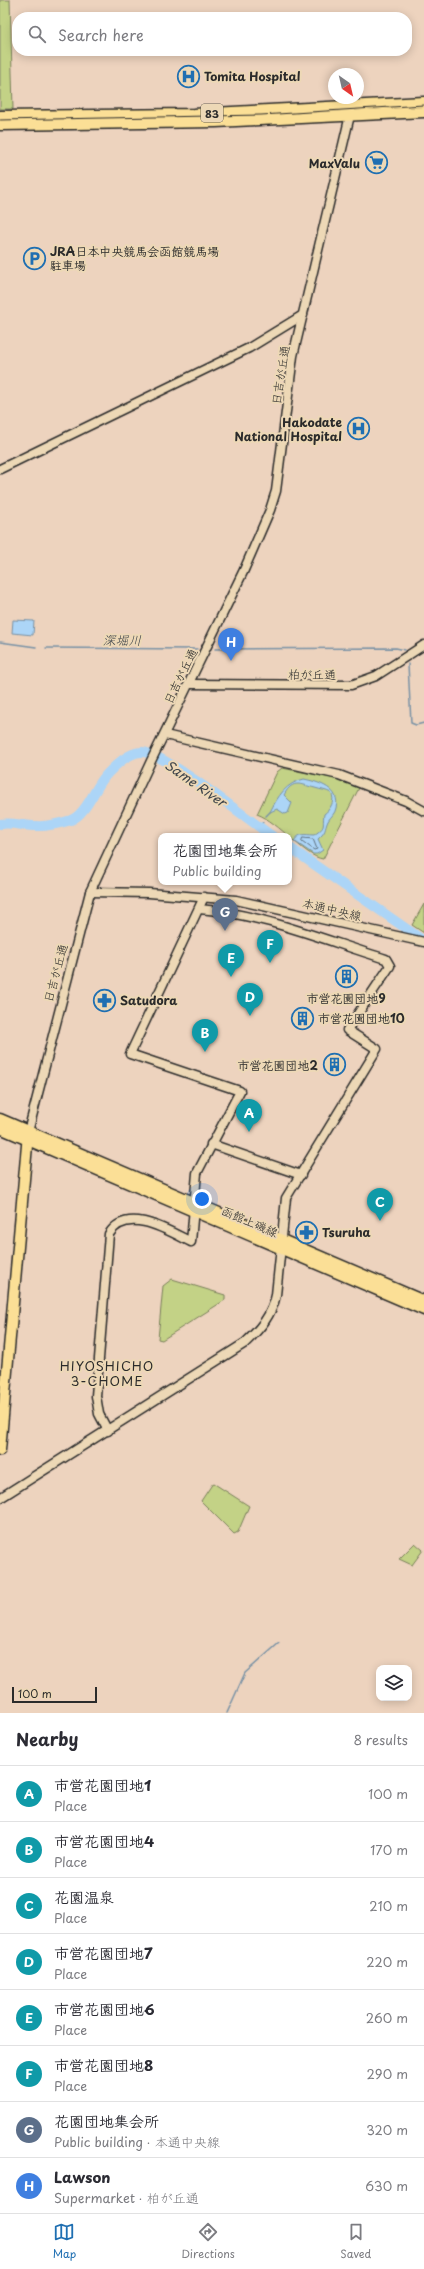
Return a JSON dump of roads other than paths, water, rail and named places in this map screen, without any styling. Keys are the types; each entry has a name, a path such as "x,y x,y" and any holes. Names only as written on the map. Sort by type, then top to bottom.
{"main road":[{"name":"83","path":"0,126 216,122 351,111 424,102"},
{"name":"83","path":"0,116 351,111 424,112"},
{"name":"函館上磯線","path":"0,1119 28,1135 282,1245 424,1310"},
{"name":"函館上磯線","path":"0,1128 28,1135"},
{"path":"0,1450 28,1135"},
{"name":"函館上磯線","path":"282,1245 424,1301"}],"street":[{"name":"日吉が丘通","path":"28,1135 90,892 151,761 165,735 244,570 274,498 293,356 351,111"},
{"path":"0,469 248,348 303,315"},
{"name":"柏が丘通","path":"189,684 351,685 376,676 424,645"},
{"path":"165,735 339,775 406,801 424,811"},
{"name":"本通中央線","path":"90,892 204,896 236,900 424,942"},
{"path":"108,1431 99,1414 96,1396 109,1234 118,1224 132,1220 167,1230 191,1242 197,1173 240,1091 130,1054 204,896"},
{"path":"0,1498 248,1341 263,1325 273,1308 282,1245 286,1198 377,1049 347,1030 390,966 386,959 267,920 198,909"},
{"path":"211,1144 300,1175"}],"water":[{"path":"13,620 34,621 33,635 12,633"},
{"path":"304,779 322,784 328,788 332,791 337,801 335,812 328,821 324,832 318,839 323,850 317,854 313,854 294,841 300,835 314,835 321,830 324,814 333,802 331,793 302,784 294,785 287,790 284,795 292,803 288,813 285,814 277,809 270,812 276,801 287,787"}],"waterway":[{"name":"深堀川","path":"0,642 36,647"},
{"name":"深堀川","path":"46,648 197,649"},
{"path":"215,649 396,648 405,650"},
{"path":"408,664 411,723 416,725 424,723"},
{"name":"Same River","path":"0,824 9,823 45,826 71,820 77,817 87,805 99,784 111,770 127,757 141,752 151,754 167,762 268,833"},
{"path":"266,816 270,812"},
{"name":"Same River","path":"259,827 263,822"},
{"name":"Same River","path":"292,849 424,941"},
{"path":"227,1713 245,1673 279,1643"}],"tram line":[{"path":"0,120 261,115 424,105"}],"place":[{"name":"Tomita Hospital","path":"189,76"},
{"name":"MaxValu","path":"376,163"},
{"name":"JRA日本中央競馬会函館競馬場 駐車場","path":"35,258"},
{"name":"Hakodate National Hospital","path":"358,429"},
{"name":"Lawson","path":"231,661"},
{"name":"花園団地集会所","path":"225,931"},
{"name":"市営花園団地8","path":"270,963"},
{"name":"市営花園団地6","path":"231,977"},
{"name":"市営花園団地9","path":"346,977"},
{"name":"Satudora","path":"105,1000"},
{"name":"市営花園団地7","path":"250,1016"},
{"name":"市営花園団地10","path":"302,1018"},
{"name":"市営花園団地4","path":"205,1052"},
{"name":"市営花園団地2","path":"334,1065"},
{"name":"市営花園団地1","path":"249,1132"},
{"name":"花園温泉","path":"380,1221"},
{"name":"Tsuruha","path":"306,1232"}],"district":[{"name":"HIYOSHICHO 3-CHOME","path":"107,1372"}]}
